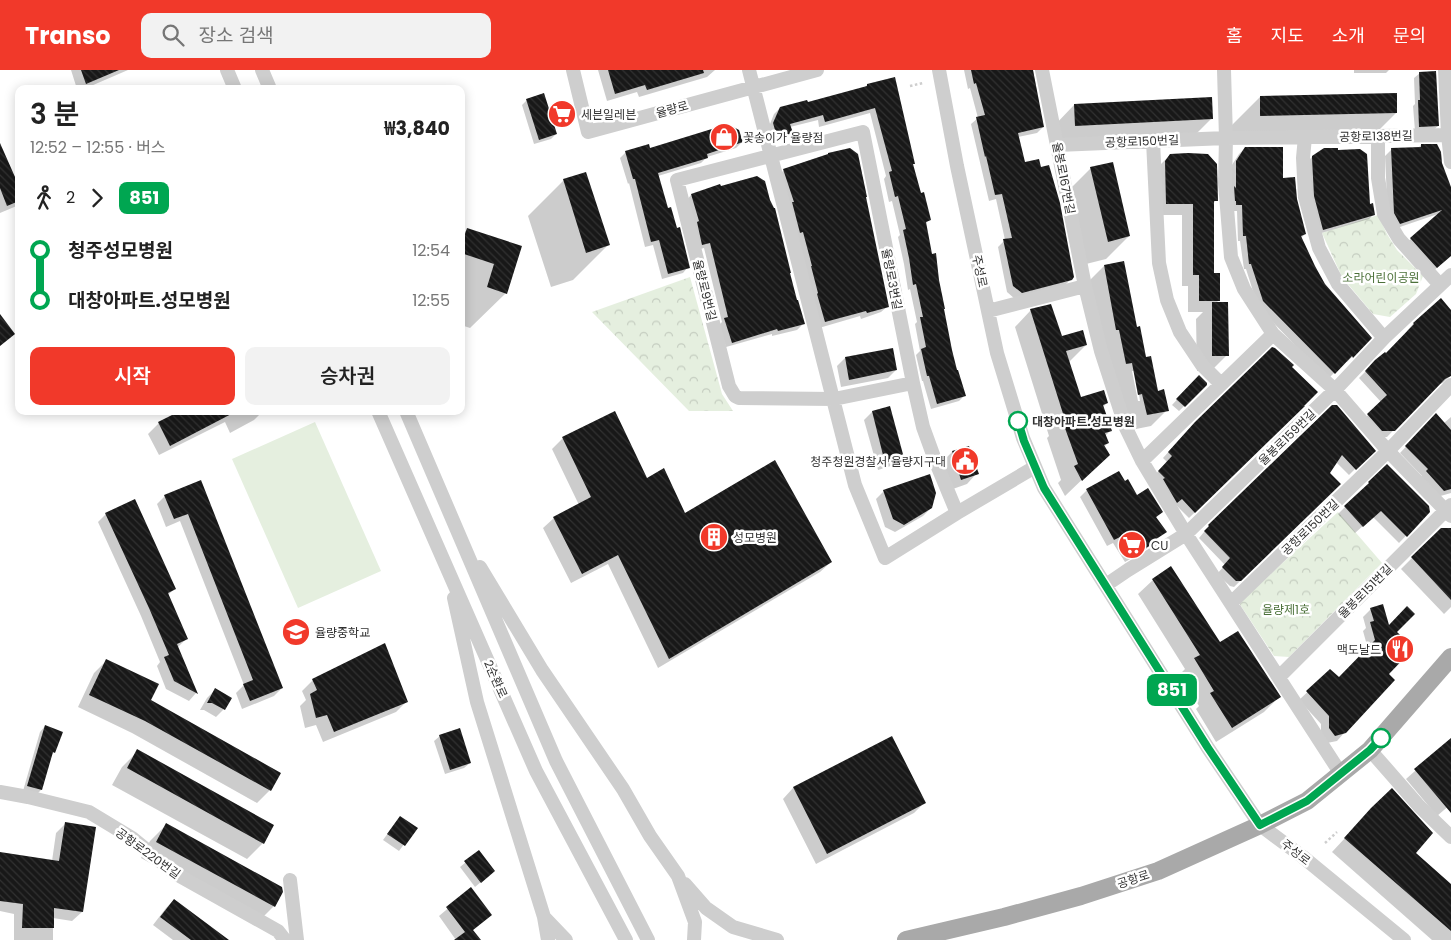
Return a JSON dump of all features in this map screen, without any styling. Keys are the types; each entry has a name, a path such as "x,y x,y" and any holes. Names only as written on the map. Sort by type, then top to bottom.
{"main road":[{"name":"공항로","path":"906,940 1090,894 1158,871 1260,825 1307,801 1370,750 1451,657"}],"street":[{"path":"227,70 233,85"},
{"path":"262,70 268,85"},
{"name":"율량로","path":"573,70 588,132 817,70"},
{"path":"749,70 855,485 885,558 1035,467"},
{"name":"주성로","path":"939,70 957,166 997,353 1023,438 1044,488 1208,748 1260,825 1307,860 1404,940"},
{"name":"율봉로167번길","path":"1042,70 1085,286"},
{"path":"1224,70 1225,183 1231,257 1244,289 1273,334 1335,390 1388,451 1449,511"},
{"path":"1445,70 1451,162"},
{"name":"율량로3번길","path":"771,156 863,132 923,427 957,513"},
{"name":"공항로138번길","path":"1305,137 1448,134"},
{"path":"1378,136 1378,178 1384,214 1399,239 1440,285"},
{"path":"1305,137 1303,158 1305,197 1319,248 1338,284 1384,338"},
{"name":"공항로150번길","path":"1057,144 1305,137"},
{"path":"1153,141 1159,263 1167,300 1180,332 1202,365 1221,384"},
{"name":"율량로9번길","path":"771,156 677,180 728,386 735,396 739,398 834,400"},
{"name":"율봉로159번길","path":"1106,586 1186,534 1335,390 1384,338 1451,275"},
{"path":"988,311 1085,286 1114,394 1126,428 1142,461 1186,534 1342,774"},
{"path":"1142,461 1273,334"},
{"path":"834,400 913,383"},
{"name":"공항로150번길","path":"1231,603 1388,451 1451,385"},
{"name":"2순환로","path":"380,415 536,771 626,940"},
{"name":"2순환로","path":"408,415 556,761 648,940"},
{"name":"율봉로151번길","path":"1280,676 1449,511"},
{"path":"454,522 542,670 623,789 650,836 678,876 706,908 733,927 777,940"},
{"path":"446,566 477,702 544,917 548,940"},
{"path":"1370,750 1419,806 1451,837"},
{"name":"공항로220번길","path":"0,792 88,812 132,838 176,874 278,930 285,940"},
{"path":"678,876 695,922 694,940"},
{"path":"290,880 297,940"},
{"path":"544,917 566,940"}],"path":[{"path":"910,86 923,83"},
{"path":"1325,843 1337,832"}],"green space":[{"name":"소라어린이공원","path":"1378,215 1397,250 1423,276 1416,294 1390,317 1373,314 1342,277 1322,233"},
{"path":"690,277 722,394 733,411 689,411 592,312"},
{"path":"315,422 381,571 298,608 232,459"},
{"name":"율량제1호","path":"1338,512 1382,563 1289,657 1274,656 1239,603"}],"building":[{"path":"81,70 119,70 86,84"},
{"path":"608,70 703,70 704,73 647,90 645,85 615,94"},
{"path":"971,70 1033,70 1044,127 1018,133 1025,162 1039,159 1041,167 1049,165 1060,203 1074,277 1072,280 1022,293 1013,286 1003,239 1012,238 1002,194 995,195 985,157 976,117 985,115"},
{"path":"1436,71 1439,126 1419,127 1419,72"},
{"path":"895,77 915,164 913,164 921,193 924,192 931,220 926,222 932,254 936,253 952,350 966,396 937,404 929,376 927,376 921,349 926,347 920,317 923,317 916,284 913,285 903,230 906,229 898,196 895,197 889,172 892,171 875,108 825,122 823,115 790,124 793,133 777,137 773,123 780,107 807,100 808,102"},
{"path":"544,93 557,134 539,140 526,99"},
{"path":"1397,93 1397,113 1260,116 1260,96"},
{"path":"1212,97 1213,119 1075,126 1074,104"},
{"path":"728,124 739,130 743,142 707,154 708,158 658,173 668,208 671,207 677,228 680,227 690,268 668,274 659,240 651,242 635,179 633,179 625,151 649,144 650,148"},
{"path":"0,143 15,177 15,203 7,206 0,188"},
{"path":"1421,144 1437,144 1451,187 1451,256 1437,268 1410,238 1442,210 1400,224 1394,213 1391,148 1421,147"},
{"path":"1245,147 1283,147 1283,178 1295,177 1297,199 1306,234 1301,236 1325,284 1372,338 1335,374 1263,301 1251,264 1249,264 1246,236 1243,236 1242,205 1236,205 1235,201 1236,161"},
{"path":"850,148 858,154 889,307 825,322 803,232 800,233 792,202 794,202 783,169 828,153"},
{"path":"1324,148 1338,148 1338,150 1360,149 1367,154 1370,204 1373,203 1375,215 1323,230 1314,196 1312,156"},
{"path":"1170,154 1208,154 1217,164 1218,201 1214,201 1214,273 1220,273 1220,301 1199,301 1199,275 1193,275 1193,204 1166,204 1165,161"},
{"path":"1113,162 1130,236 1108,242 1090,167"},
{"path":"586,172 610,245 586,253 563,179"},
{"path":"757,176 765,181 770,200 775,208 790,273 805,324 778,331 777,329 732,343 724,318 728,317 710,243 702,245 697,222 699,221 691,194 720,184 721,186"},
{"path":"467,228 522,246 507,294 487,287 494,264 465,254 465,234"},
{"path":"1124,261 1137,327 1140,326 1146,357 1151,356 1158,391 1164,389 1169,411 1147,415 1142,394 1138,395 1132,363 1126,364 1119,330 1116,330 1104,265"},
{"path":"1441,298 1451,310 1451,376 1445,379 1395,431 1382,431 1367,414 1387,395 1365,371 1375,360 1386,353 1413,323"},
{"path":"1212,302 1228,302 1229,356 1212,356"},
{"path":"1051,304 1062,336 1083,330 1087,345 1066,351 1081,397 1104,390 1108,403 1103,405 1112,431 1105,433 1109,443 1104,445 1110,455 1082,481 1074,466 1078,464 1062,420 1065,420 1030,309"},
{"path":"0,314 15,334 0,346"},
{"path":"1272,347 1294,365 1292,367 1318,392 1195,513 1182,499 1177,503 1163,479 1165,478 1158,471 1172,456 1168,452 1195,422"},
{"path":"893,348 897,370 849,380 845,357"},
{"path":"1199,375 1207,385 1185,407 1176,399"},
{"path":"1332,405 1337,405 1376,451 1356,470 1342,455 1330,473 1341,484 1241,581 1236,581 1222,567 1230,558 1204,531"},
{"path":"890,406 904,458 885,463 872,411"},
{"name":"성모병원","path":"615,411 647,478 664,468 685,513 775,460 832,562 669,659 618,555 582,574 553,517 591,497 562,437"},
{"path":"1436,413 1451,430 1451,489 1444,491 1426,471 1428,469 1405,446"},
{"path":"172,415 229,415 170,446 158,422"},
{"name":"청주청원경찰서 율량지구대","path":"969,446 979,474 961,480 952,451"},
{"path":"1387,464 1429,506 1430,512 1407,537 1381,511 1363,527 1344,506"},
{"path":"1119,471 1125,481 1128,479 1137,495 1148,488 1163,512 1156,517 1167,532 1150,543 1151,545 1132,556 1120,537 1114,540 1086,489"},
{"path":"930,474 936,493 932,508 904,525 893,519 883,490"},
{"path":"201,480 283,688 250,701 243,684 253,680 188,514 174,519 164,495"},
{"path":"135,499 176,589 168,593 188,639 177,644 198,694 174,681 164,657 169,655 105,513"},
{"path":"1441,528 1451,528 1451,600 1411,557"},
{"path":"1171,566 1220,642 1238,631 1281,697 1232,728 1210,693 1214,691 1194,658 1200,655 1152,579"},
{"path":"1383,604 1389,625 1407,606 1415,614 1397,632 1414,648 1389,674 1395,680 1346,733 1335,736 1329,728 1329,716 1306,691 1330,669 1339,677 1375,640 1370,622 1374,621 1370,608"},
{"path":"385,643 408,702 334,732 327,715 316,718 310,694 317,690 312,679"},
{"path":"106,659 159,684 151,700 281,773 271,791 145,721 89,695"},
{"path":"215,688 232,698 225,710 212,703 207,703"},
{"path":"45,725 63,732 55,753 53,752 42,790 27,786"},
{"path":"460,728 471,763 450,770 439,735"},
{"path":"892,736 926,803 827,854 793,787"},
{"path":"1451,738 1451,813 1414,769"},
{"path":"137,749 274,825 264,844 127,768"},
{"path":"1392,788 1433,833 1416,853 1451,884 1451,931 1344,838"},
{"path":"400,816 418,828 405,846 387,834"},
{"path":"65,822 96,827 83,912 54,908 54,928 22,928 23,904 0,901 0,852 59,861"},
{"path":"166,823 282,887 283,892 275,907 156,842"},
{"path":"479,850 495,871 481,883 464,861"},
{"path":"471,887 492,915 473,930 481,940 454,940 465,932 446,907"},
{"path":"174,899 229,940 191,940 160,917"}],"bus line":[{"name":"851","path":"1018,421 1024,441 1044,488 1208,748 1260,825 1307,801 1342,774 1381,738"}],"place":[{"name":"세븐일레븐","path":"562,114"},
{"name":"꽃송이가 율량점","path":"724,137"},
{"name":"대창아파트.성모병원","path":"1018,421"},
{"name":"청주청원경찰서 율량지구대","path":"965,461"},
{"name":"성모병원","path":"714,537"},
{"name":"CU","path":"1132,545"},
{"name":"율량중학교","path":"296,632"},
{"name":"맥도날드","path":"1400,649"}]}
